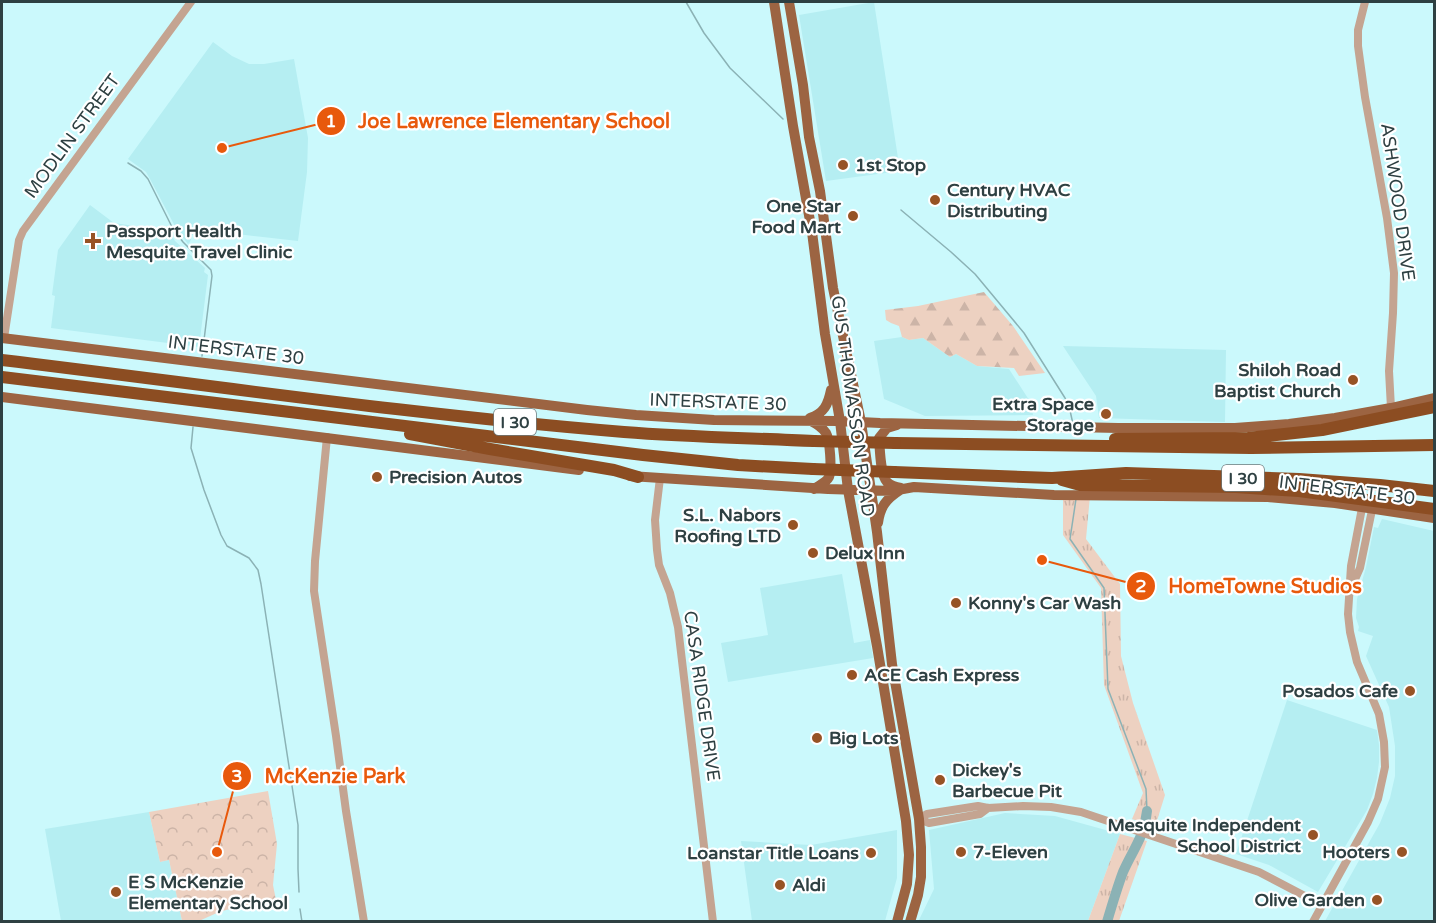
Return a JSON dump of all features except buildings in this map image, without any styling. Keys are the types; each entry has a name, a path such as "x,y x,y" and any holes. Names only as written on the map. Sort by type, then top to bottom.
{"highway":[{"path":"2,355 50,366"},
{"name":"I 30","path":"2,360 388,408 626,432 895,444 1005,446 1251,448 1432,444"},
{"name":"I 30","path":"2,378 738,465 1052,478 1126,473 1299,479 1434,491"},
{"path":"1005,446 1086,440 1248,438 1322,430 1434,404"},
{"path":"333,417 399,432 614,470 638,477"},
{"path":"1052,478 1080,485 1236,487 1299,491 1365,506 1434,509"}],"main road":[{"name":"GUS THOMASSON ROAD","path":"774,2 812,232 848,490 906,821 909,855 906,892 897,921"},
{"name":"GUS THOMASSON ROAD","path":"789,2 809,137 820,191 832,288 861,422 877,532 890,655 918,819 922,863 918,895 910,921"},
{"path":"783,60 798,57"},
{"path":"819,285 824,290 831,317 834,320 840,320"},
{"name":"INTERSTATE 30","path":"3,338 683,419 1118,428 1246,428 1300,423 1391,408 1434,404"},
{"path":"807,421 822,413 829,400 833,384"},
{"name":"INTERSTATE 30","path":"2,398 638,477 813,489 871,490 914,487 1054,495 1268,496 1365,506 1434,518"},
{"path":"807,421 822,428 826,434 830,461 829,477 813,489"},
{"path":"900,424 887,428 879,438 883,475 886,482 903,489"},
{"path":"877,532 882,506 891,496 903,489"},
{"path":"906,892 918,895"}],"street":[{"name":"MODLIN STREET","path":"3,338 19,240 23,231 191,2"},
{"name":"ASHWOOD DRIVE","path":"1365,2 1358,30 1358,46 1394,273 1389,361 1391,408"},
{"path":"327,437 314,591 364,921"},
{"name":"CASA RIDGE DRIVE","path":"660,478 655,520 657,550 659,565 670,593 678,627 713,921"},
{"path":"1313,921 1374,810 1384,767 1384,742 1379,714 1357,662 1348,614 1351,566 1365,506"},
{"path":"918,819 927,814 978,806 1068,809 1259,872 1322,905"}],"shaded area":[{"path":"874,2 900,171 826,181 799,15"},
{"path":"213,42 232,56 249,64 294,59 308,138 307,172 298,241 198,231 192,235 188,244 177,230 146,172 128,159"},
{"path":"90,205 114,223 169,231 175,241 205,268 204,272 208,275 199,347 51,328 55,296 52,295 58,250"},
{"name":"Extra Space Storage","path":"902,337 909,340 923,338 950,357 956,354 977,366 1009,369 1031,403 1033,415 925,416 884,399 874,341"},
{"name":"Extra Space Storage","path":"1063,346 1226,350 1225,422 1099,418 1096,396"},
{"path":"1382,519 1434,531 1434,921 1325,921 1380,823 1390,798 1395,776 1395,746 1389,707 1366,656 1373,636 1358,631 1356,618 1357,599 1374,527 1378,528"},
{"path":"842,574 854,643 870,640 873,658 728,682 721,643 768,635 760,588"},
{"path":"1287,700 1377,730 1379,762 1373,794 1367,810 1318,892 1269,865 1236,854"},
{"name":"E S McKenzie Elementary School","path":"149,812 160,862 169,860 182,921 61,921 45,829"},
{"path":"1005,813 1055,816 1120,834 1088,921 918,922 934,889 929,830"},
{"path":"897,830 897,878 885,921 752,921 741,841 811,845"}],"green space":[{"path":"984,292 1013,326 1045,373 1019,376 1014,368 977,366 956,354 950,357 923,338 909,340 902,337 899,326 886,320 885,310 918,306"},
{"path":"1063,495 1090,496 1086,539 1120,584 1121,656 1133,703 1165,795 1155,827 1132,819 1143,793 1104,685 1101,588 1063,535"},
{"path":"268,791 277,844 273,885 276,900 237,907 199,921 182,921 169,860 160,862 149,812"},
{"path":"1120,834 1147,841 1119,921 1088,921"}],"waterway":[{"path":"686,2 704,33 730,68 783,119"},
{"path":"128,163 141,171 148,179 173,229 211,270 202,356"},
{"path":"901,210 975,274 1024,333 1065,398 1073,424"},
{"path":"193,427 191,448 221,535 227,546 249,558 258,570 298,825 299,892"},
{"path":"1076,499 1070,539 1104,588 1108,689 1146,789 1147,811"},
{"path":"1107,922 1123,872 1141,836 1147,811"},
{"path":"300,909 302,922"}],"place":[{"name":"Joe Lawrence Elementary School","path":"222,148"},
{"name":"1st Stop","path":"843,165"},
{"name":"Century HVAC Distributing","path":"935,200"},
{"name":"One Star Food Mart","path":"853,216"},
{"name":"Passport Health Mesquite Travel Clinic","path":"93,241"},
{"name":"Shiloh Road Baptist Church","path":"1353,380"},
{"name":"Extra Space Storage","path":"1106,414"},
{"name":"Precision Autos","path":"377,477"},
{"name":"S.L. Nabors Roofing LTD","path":"793,525"},
{"name":"Delux Inn","path":"813,553"},
{"name":"HomeTowne Studios","path":"1042,560"},
{"name":"Konny's Car Wash","path":"956,603"},
{"name":"ACE Cash Express","path":"852,675"},
{"name":"Posados Cafe","path":"1410,691"},
{"name":"Big Lots","path":"817,738"},
{"name":"Dickey's Barbecue Pit","path":"940,780"},
{"name":"Mesquite Independent School District","path":"1313,835"},
{"name":"McKenzie Park","path":"217,852"},
{"name":"7-Eleven","path":"961,852"},
{"name":"Hooters","path":"1402,852"},
{"name":"Loanstar Title Loans","path":"871,853"},
{"name":"Aldi","path":"780,885"},
{"name":"E S McKenzie Elementary School","path":"116,892"},
{"name":"Olive Garden","path":"1377,900"}]}
